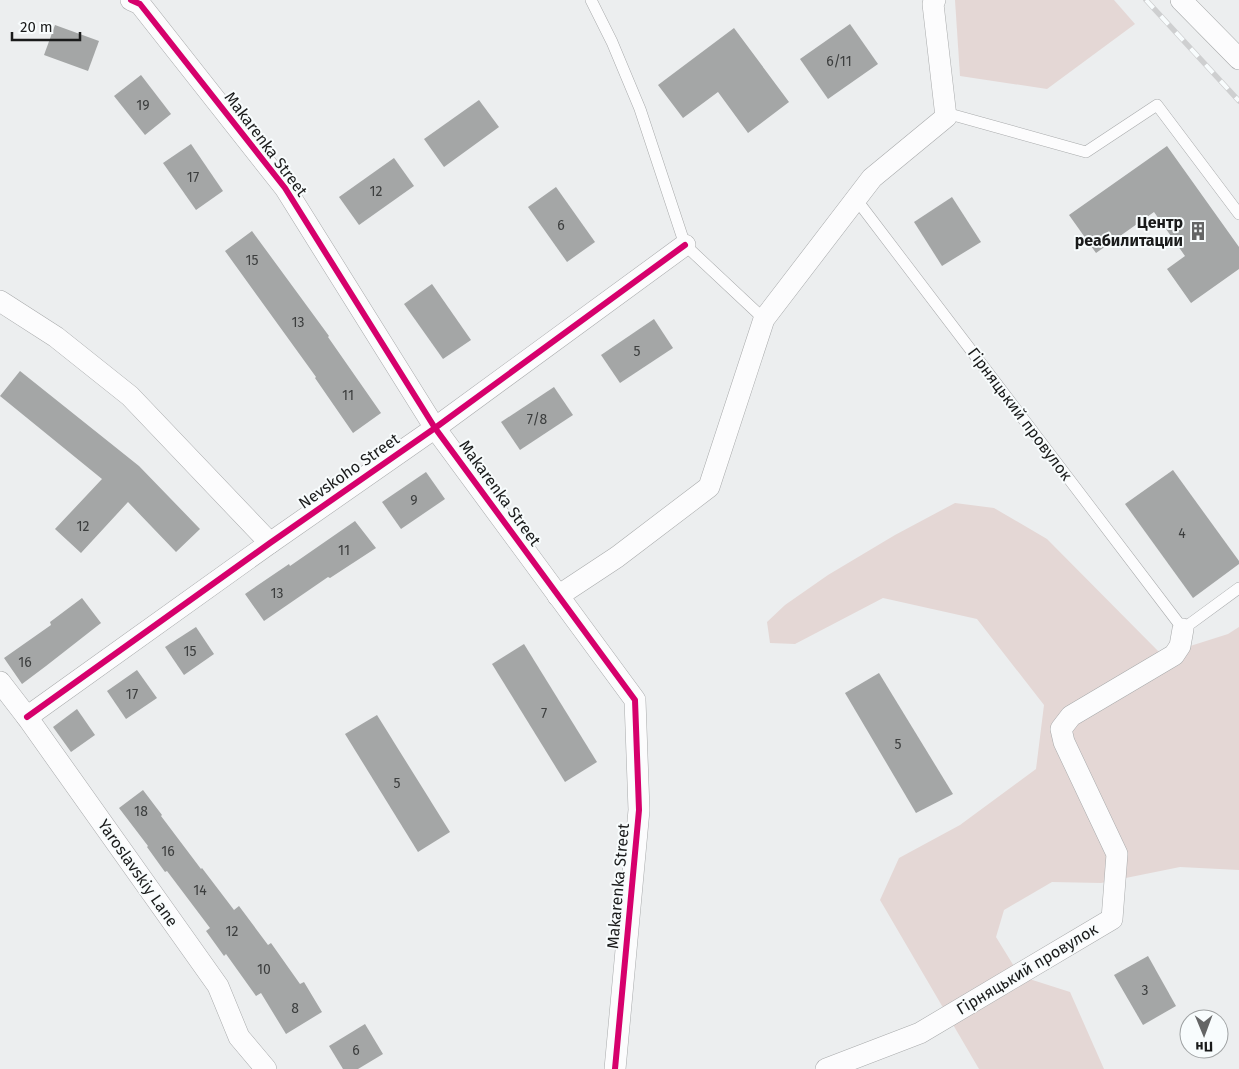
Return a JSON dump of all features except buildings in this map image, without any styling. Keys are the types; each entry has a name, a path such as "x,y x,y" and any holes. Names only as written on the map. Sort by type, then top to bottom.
{"street":[{"name":"Makarenka Street","path":"131,0 140,4 285,188 435,428 634,700 639,810 615,1069"},
{"path":"558,596 617,557 709,487 764,319 872,178 946,116 933,4 935,0"},
{"path":"1181,0 1239,59"},
{"name":"Nevskoho Street","path":"28,717 270,543 435,428 684,245"},
{"path":"0,301 56,337 130,396 270,543"},
{"name":"Гірняцький провулок","path":"826,1069 920,1033 1112,919 1117,854 1064,742 1061,729 1071,716 1174,655 1180,646 1183,629"},
{"name":"Yaroslavskiy Lane","path":"0,682 28,717 218,986 239,1037 266,1069"}],"lane":[{"path":"592,0 612,42 640,110 684,245 764,319"},
{"path":"946,113 1086,152 1157,105 1239,214"},
{"name":"Гірняцький провулок","path":"856,199 1183,629"},
{"path":"1183,629 1239,588"}],"shaded area":[{"path":"955,0 1114,0 1135,24 1047,89 960,76"},
{"path":"955,503 994,508 1047,539 1162,655 1228,634 1239,627 1239,870 1180,867 1101,883 1052,882 1004,910 996,937 1020,976 1070,992 1104,1069 979,1069 880,900 899,858 960,825 1036,769 1044,705 977,619 883,598 795,644 770,643 767,622 785,605 828,575 895,535"}],"railway":[{"path":"1146,0 1239,101"}],"cycle path":[{"path":"131,0 140,4 285,188 435,428 635,700 639,810 615,1069"},
{"path":"27,717 270,543 435,428 685,245"}],"place":[{"name":"Центр реабилитации","path":"1198,231"}]}
